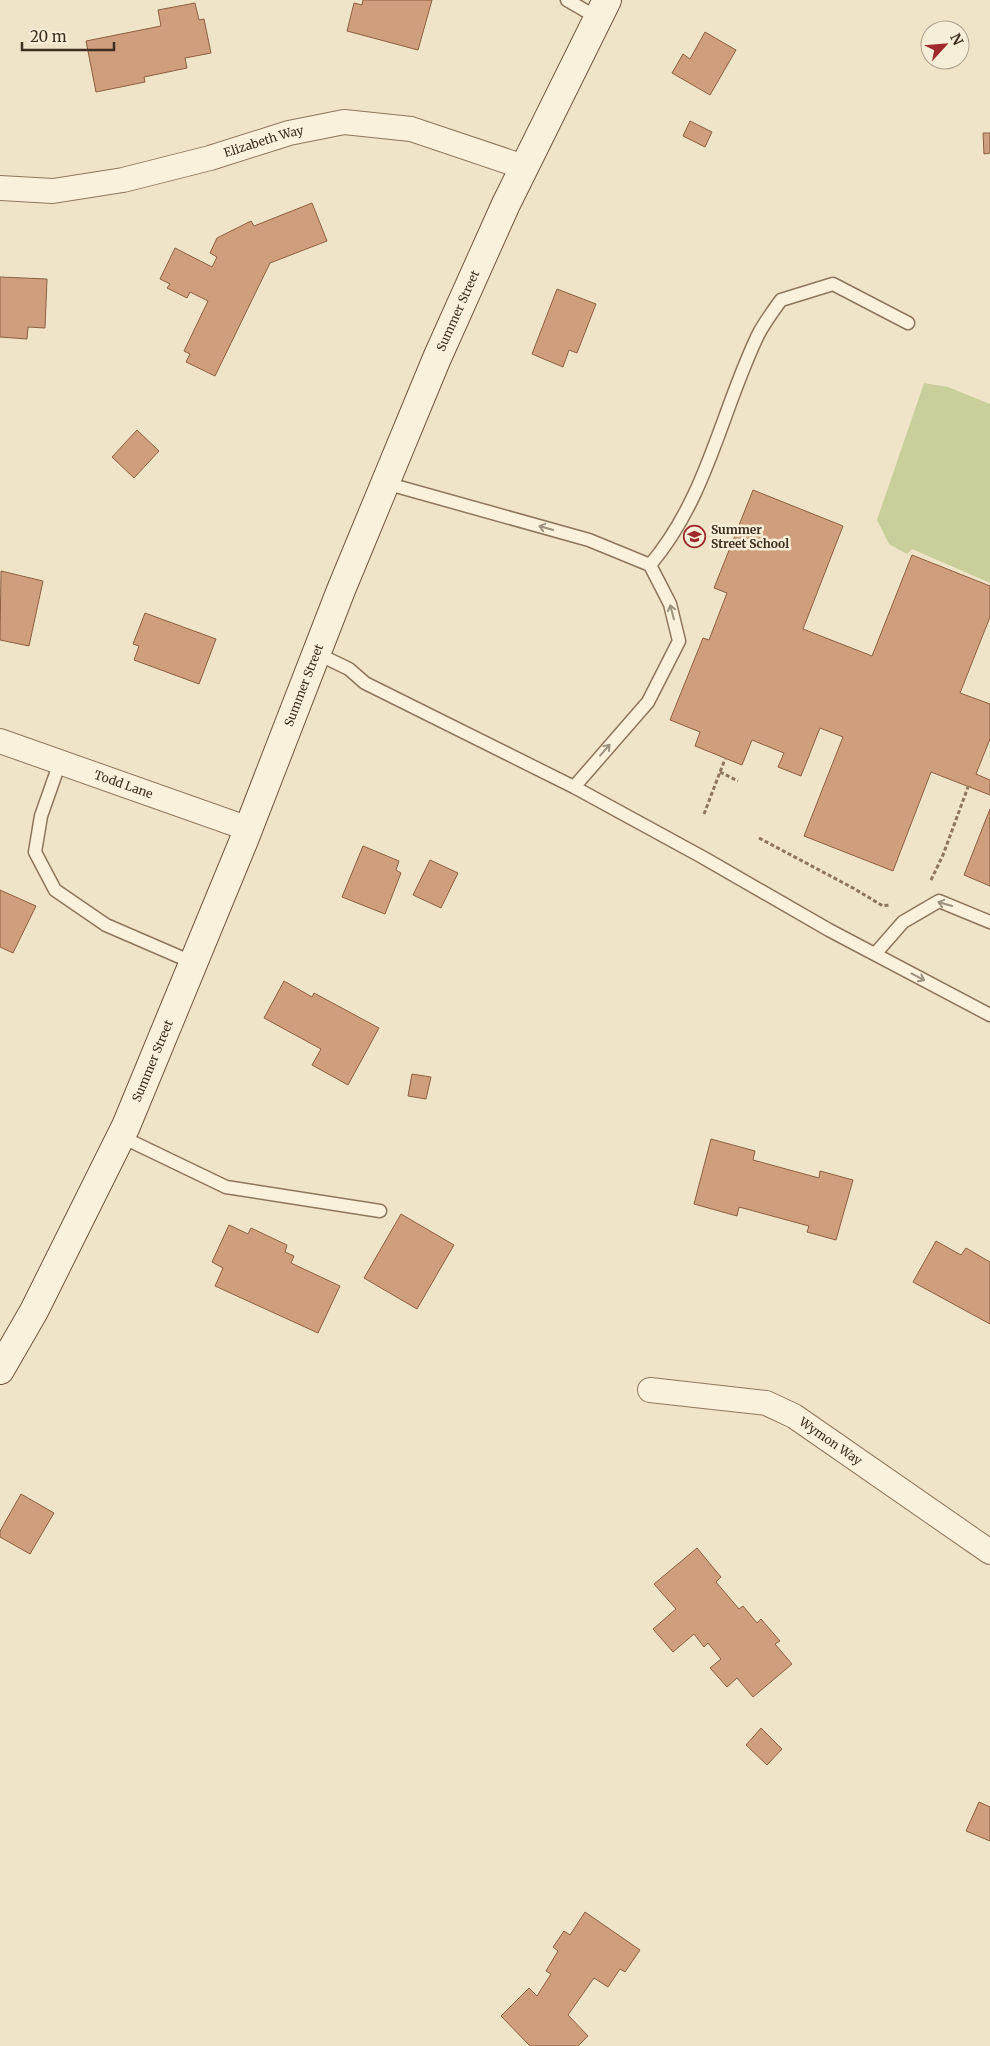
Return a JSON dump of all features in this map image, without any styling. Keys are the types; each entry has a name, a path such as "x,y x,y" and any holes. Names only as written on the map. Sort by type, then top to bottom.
{"main road":[{"name":"Summer Street","path":"0,1370 34,1312 120,1136 194,963 318,654 341,590 441,349 524,167 602,9"}],"street":[{"name":"Elizabeth Way","path":"0,188 53,191 123,180 210,158 289,133 344,122 411,129 524,167"},
{"name":"Todd Lane","path":"0,741 248,829"},
{"name":"Wymon Way","path":"650,1390 766,1403 794,1416 990,1552"}],"lane":[{"path":"567,0 602,9"},
{"path":"650,564 669,543 695,495 758,334 781,300 833,284 908,323"},
{"path":"386,483 589,540 650,564 670,604 679,641 648,702 574,787"},
{"path":"318,654 349,669 365,683 574,787 829,930 990,1015"},
{"path":"60,762 41,816 35,852 55,890 106,925 194,963"},
{"path":"875,954 903,922 938,901 990,922"},
{"path":"120,1136 226,1187 380,1211"}],"path":[{"path":"704,814 725,759"},
{"path":"720,772 738,781"},
{"path":"927,887 943,855 968,787"},
{"path":"759,838 883,906 895,904"}],"green space":[{"path":"924,383 948,387 990,404 990,583 912,549 907,554 889,544 877,520"}],"building":[{"path":"363,0 432,0 418,50 347,31 354,3 362,5"},
{"path":"195,3 199,20 204,19 211,53 185,58 187,68 144,77 145,82 96,92 86,41 161,26 158,10"},
{"path":"705,32 736,50 710,95 672,73 683,54 690,59"},
{"path":"690,121 712,132 705,147 683,136"},
{"path":"983,133 990,133 990,153 984,154"},
{"path":"312,203 327,241 270,263 215,376 186,362 190,354 184,351 208,301 190,292 187,298 167,288 170,284 160,279 175,248 212,267 217,257 210,253 217,238 251,221 254,226"},
{"path":"0,277 47,279 45,328 28,327 27,339 0,337"},
{"path":"557,289 596,304 577,353 569,350 563,367 532,354"},
{"path":"137,430 159,451 134,478 112,457"},
{"path":"753,490 843,526 803,629 872,656 912,555 990,586 990,617 960,693 990,704 990,739 976,774 990,780 990,795 931,772 893,871 804,836 843,737 820,728 801,776 778,767 784,753 752,740 742,765 695,746 700,732 670,720 703,638 709,640 727,593 714,588"},
{"path":"1,571 43,581 29,646 0,640"},
{"path":"145,613 216,639 199,684 134,660 139,646 133,644"},
{"path":"990,809 990,886 964,875"},
{"path":"363,846 399,861 396,870 401,873 385,914 342,897"},
{"path":"430,860 458,873 441,908 413,895"},
{"path":"0,890 36,906 13,953 0,947"},
{"path":"284,981 312,997 314,993 379,1028 348,1085 312,1065 321,1049 264,1018"},
{"path":"412,1074 431,1077 426,1099 408,1096"},
{"path":"711,1139 755,1151 753,1160 819,1178 820,1171 853,1180 836,1240 807,1232 809,1226 739,1207 737,1216 694,1204"},
{"path":"401,1214 454,1245 417,1309 364,1278"},
{"path":"229,1225 248,1234 251,1228 287,1245 285,1252 294,1256 291,1263 340,1286 318,1333 215,1286 223,1268 212,1262"},
{"path":"936,1241 961,1255 966,1248 990,1262 990,1324 913,1282"},
{"path":"21,1494 54,1513 30,1554 0,1537 0,1531"},
{"path":"697,1548 721,1577 716,1582 739,1609 743,1606 757,1623 761,1619 780,1641 775,1644 792,1664 753,1697 737,1678 727,1687 710,1668 721,1659 708,1643 704,1647 694,1634 673,1652 653,1629 676,1609 654,1584"},
{"path":"761,1728 782,1749 767,1765 746,1745"},
{"path":"979,1802 990,1807 990,1841 966,1831"},
{"path":"585,1912 640,1950 625,1972 620,1969 608,1987 594,1978 568,2015 588,2036 578,2046 530,2046 501,2016 529,1988 537,1996 551,1974 546,1971 558,1951 553,1947 564,1931 570,1935"}],"place":[{"name":"Summer Street School","path":"695,537"}]}
